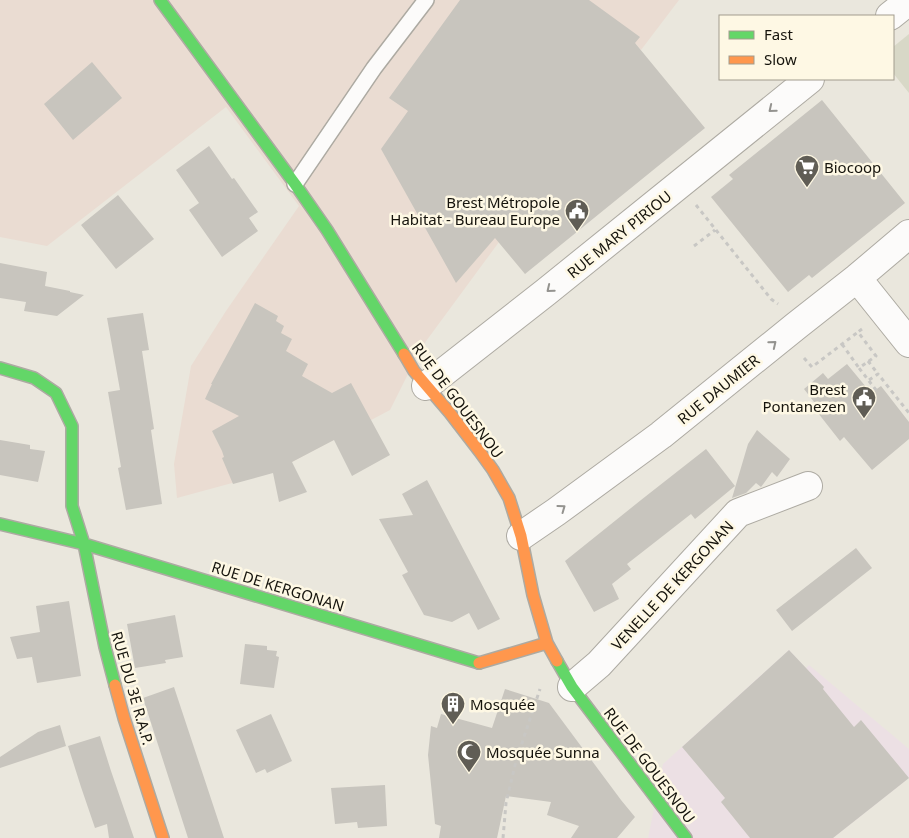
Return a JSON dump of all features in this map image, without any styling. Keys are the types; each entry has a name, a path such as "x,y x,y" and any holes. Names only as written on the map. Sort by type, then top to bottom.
{"street":[{"name":"RUE DE GOUESNOU","path":"160,0 327,230 410,365 493,470 509,498 522,536 533,595 546,643 572,688 686,838"},
{"path":"891,15 909,1"},
{"name":"RUE MARY PIRIOU","path":"426,386 546,292 809,80"},
{"name":"RUE DAUMIER","path":"522,536 661,435 909,234"},
{"path":"856,278 909,343"},
{"name":"RUE DU 3E R.A.P.","path":"0,368 34,378 56,393 72,426 72,506 84,544 105,647 124,718 163,838"},
{"name":"VENELLE DE KERGONAN","path":"572,688 599,664 738,513 808,486"},
{"name":"RUE DE KERGONAN","path":"0,524 84,544 480,663 546,643"}],"lane":[{"path":"295,184 374,68 426,0"}],"path":[{"path":"694,202 771,299 782,308"},
{"path":"694,246 715,230"},
{"path":"804,358 812,367 863,328"},
{"path":"858,332 876,356 860,368"},
{"path":"842,344 876,390"},
{"path":"868,362 909,413"},
{"path":"869,380 878,374"},
{"path":"504,838 506,803 516,761 542,684 546,643"}],"shaded area":[{"path":"0,0 679,0 641,50 636,44 494,235 499,242 421,348 390,410 273,472 177,498 174,464 191,366 226,311 299,206 226,107 47,246 0,237"},
{"path":"789,650 806,668 809,665 909,749 909,778 833,838 648,838 663,764"}],"green space":[{"path":"909,34 909,93 894,74 894,46"}],"building":[{"path":"460,0 589,0 640,37 635,43 705,128 525,274 495,238 456,283 381,149 408,111 389,98"},
{"path":"92,62 122,98 73,140 44,104"},
{"name":"Biocoop","path":"822,100 905,203 812,278 809,275 788,292 711,197 733,179 729,175"},
{"path":"209,146 258,212 249,218 258,231 222,257 189,210 199,203 176,170"},
{"path":"118,195 154,239 116,269 81,225"},
{"path":"0,263 47,272 45,286 84,295 57,316 24,311 26,302 0,298"},
{"path":"255,303 278,316 276,321 284,326 281,333 292,339 286,351 308,364 302,376 332,393 351,383 390,455 352,476 334,440 292,462 307,492 279,502 273,473 233,484 222,458 224,457 222,451 212,431 239,416 205,399 211,384"},
{"path":"143,313 149,350 142,351 154,429 151,430 162,504 126,510 118,468 121,467 108,392 120,390 107,318"},
{"name":"Brest Pontanezen","path":"847,364 871,393 881,386 909,422 909,439 872,470 844,437 840,441 818,413 821,411 804,389 823,373 828,379"},
{"path":"757,430 790,459 777,477 772,472 761,487 756,483 746,493 732,498 748,444"},
{"path":"0,440 30,445 30,449 45,451 38,482 0,475"},
{"path":"706,449 735,486 695,519 691,514 627,564 631,569 612,584 619,599 594,612 565,561"},
{"path":"427,480 500,619 478,630 469,613 452,622 424,615 402,575 408,572 379,519 413,515 402,494"},
{"path":"856,548 872,568 792,631 776,610"},
{"path":"69,601 81,676 37,683 32,657 17,659 10,637 40,632 36,606"},
{"path":"175,615 183,657 165,660 166,663 135,668 127,624"},
{"path":"245,644 267,646 267,650 277,651 276,656 279,657 274,688 240,684"},
{"path":"789,650 824,687 823,689 854,727 861,720 909,778 833,838 750,838 721,802 725,798 682,747"},
{"path":"174,687 224,838 188,838 143,698"},
{"path":"505,689 549,703 635,817 617,838 571,838 579,826 547,815 551,802 506,796 497,838 439,838 441,826 435,824 428,755 431,726 437,728 441,714 492,728"},
{"path":"271,714 292,761 267,773 265,769 256,773 236,730"},
{"path":"60,725 66,746 0,768 0,757 38,732"},
{"path":"100,736 134,838 109,838 107,824 95,828 81,787 68,746"},
{"path":"385,785 387,826 358,828 357,822 335,824 331,788"}],"traffic: fast":[{"path":"160,0 327,230 404,354"},
{"path":"0,368 34,378 56,393 72,426 72,506 84,544 105,647 115,685"},
{"path":"0,524 84,544 479,663"},
{"path":"557,661 572,687 686,838"}],"traffic: slow":[{"path":"404,354 414,371 480,452 509,498 521,536 533,595 547,643 557,661"},
{"path":"479,663 547,643"},
{"path":"115,685 163,838"}],"place":[{"name":"Biocoop","path":"807,188"},
{"name":"Brest Métropole Habitat - Bureau Europe","path":"577,232"},
{"name":"Brest Pontanezen","path":"864,419"},
{"name":"Mosquée","path":"453,725"},
{"name":"Mosquée Sunna","path":"469,773"}]}
